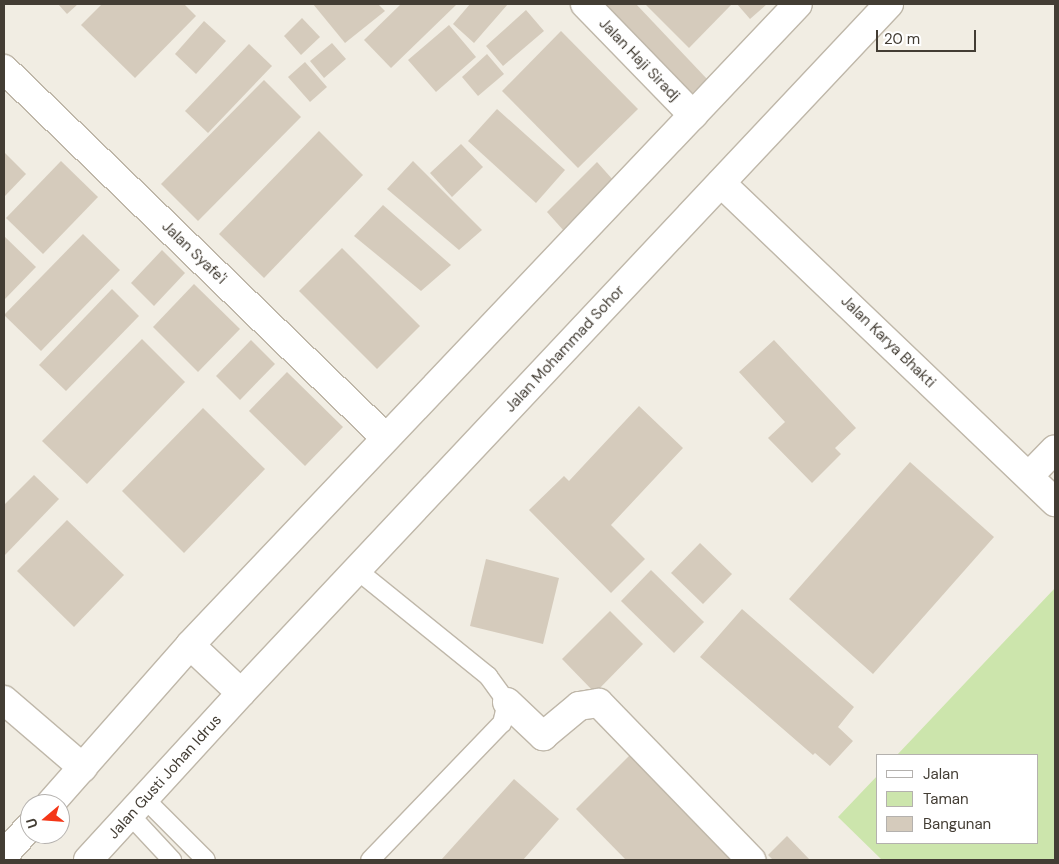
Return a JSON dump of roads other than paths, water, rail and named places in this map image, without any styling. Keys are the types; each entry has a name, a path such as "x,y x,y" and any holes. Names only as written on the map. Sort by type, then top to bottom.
{"street":[{"name":"Jalan Haji Siradj","path":"585,4 693,115"},
{"path":"59,794 190,645 385,437 798,4"},
{"name":"Jalan Mohammad Sohor","path":"241,693 889,4"},
{"name":"Jalan Syafe'i","path":"4,69 385,437"},
{"name":"Jalan Karya Bhakti","path":"721,183 1055,502"},
{"path":"1029,476 1055,449"},
{"path":"190,645 241,693"},
{"name":"Jalan Gusti Johan Idrus","path":"88,860 241,693"},
{"path":"4,700 83,768"},
{"path":"507,702 543,736 579,706 600,703 751,860"},
{"path":"4,854 20,837"}],"lane":[{"path":"357,570 488,676 507,702 502,723 370,860"},
{"path":"138,807 172,860"},
{"path":"138,807 206,860"}]}
